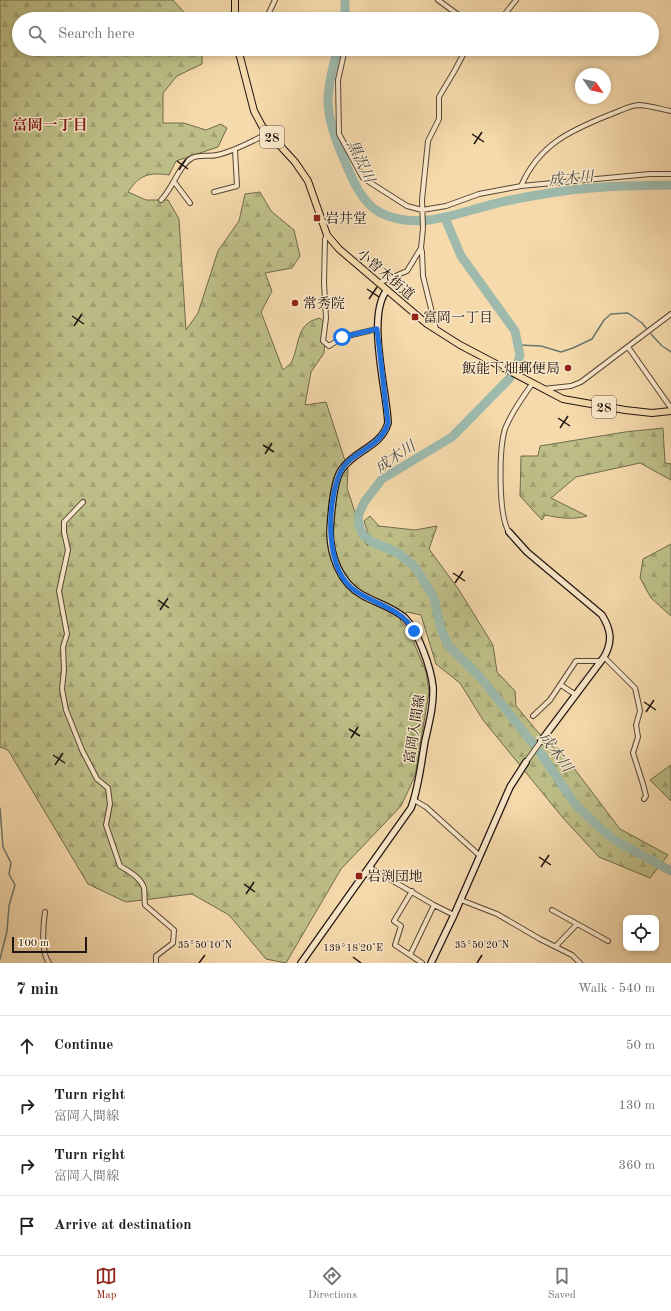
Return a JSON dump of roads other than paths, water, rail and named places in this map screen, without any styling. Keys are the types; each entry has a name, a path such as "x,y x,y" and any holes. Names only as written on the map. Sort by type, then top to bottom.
{"main road":[{"path":"235,0 235,12"},
{"name":"小曽木街道","path":"240,56 254,111 269,134 295,162 308,181 327,235 339,249 379,284 436,330 540,389 563,399 576,403 652,412 671,410"},
{"name":"富岡入間線","path":"301,963 406,816 414,800 432,703 433,688 430,670 409,622 397,612 362,595 349,586 337,566 331,541 332,512 340,473 347,464 378,442 383,436 388,423 377,329 382,298 387,290"},
{"path":"509,532 527,552 602,615 609,626 611,637 609,647 602,659 541,741"},
{"path":"431,963 461,900 479,855 510,786 526,762"}],"street":[{"path":"269,12 275,0"},
{"path":"438,0 454,12"},
{"path":"506,12 516,0"},
{"path":"343,56 338,80 340,134 364,178 408,206 422,210 446,206 479,194 521,186 650,174 671,174"},
{"path":"436,330 423,276 421,248 423,228 422,210 427,145 429,137 438,122 439,97 456,70 463,56"},
{"path":"521,186 528,171 539,156 573,130 635,106 671,111"},
{"path":"161,200 192,158 217,155 235,150 269,134"},
{"path":"214,192 237,186 235,150"},
{"path":"174,183 190,202"},
{"path":"327,235 325,238 324,283 326,318 323,341 329,346 342,337 377,329"},
{"path":"379,284 407,271 421,248"},
{"path":"540,389 576,385 671,314"},
{"path":"628,347 671,410"},
{"path":"509,532 503,518 502,443 506,428 514,410 530,383"},
{"path":"83,502 64,522 64,532 68,550 60,591 67,634 63,648 64,670 62,689 66,710 82,750 97,779 108,788 110,804 106,825 120,866 131,872 143,885 145,890 145,905 174,930 173,943 156,956 156,963"},
{"path":"533,716 550,700 576,661 602,659 635,688 640,711 636,725 638,737 633,752 646,796 644,799"},
{"path":"561,685 576,694"},
{"path":"526,762 541,741"},
{"path":"414,800 426,807 479,855"},
{"path":"369,867 412,891 434,906 454,915"},
{"path":"412,891 394,921 401,926 395,945 422,963"},
{"path":"461,900 497,914 540,939 572,954 580,963"},
{"path":"410,955 434,906"},
{"path":"552,910 608,941"},
{"path":"45,912 44,937 46,959 49,963"},
{"path":"556,946 577,924"}],"waterway":[{"name":"黒沢川","path":"345,0 345,12"},
{"name":"黒沢川","path":"336,56 328,92 329,116 332,128 349,172 361,195 372,207 393,218 422,221 436,219 515,199 580,189 671,185"},
{"name":"成木川","path":"445,218 461,256 515,331 520,355 517,366 509,379 452,437 382,479 365,501 360,511 358,518 360,528 363,535 372,542 398,553 416,568 434,598 441,629 448,645 480,677 541,754 575,804 602,830 618,842 671,871"},
{"path":"519,345 541,346 561,352 573,348 592,339 604,320 611,314 628,313 642,323 646,328"},
{"path":"651,334 662,346 671,352"},
{"path":"0,808 3,847 11,863 9,874 15,885 9,906 7,931 0,959"}],"place":[{"name":"岩井堂","path":"317,218"},
{"name":"常秀院","path":"295,303"},
{"name":"富岡一丁目","path":"415,317"},
{"name":"飯能下畑郵便局","path":"568,368"},
{"name":"岩渕団地","path":"359,876"}],"district":[{"name":"富岡一丁目","path":"50,125"}]}
